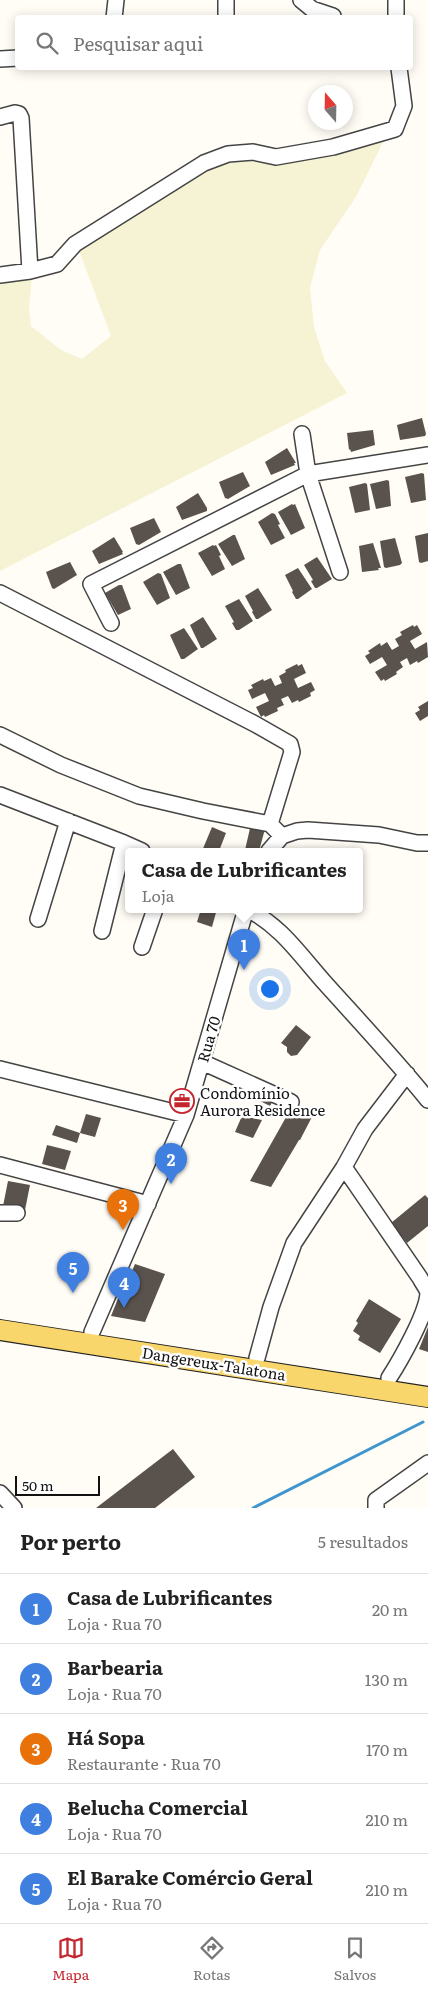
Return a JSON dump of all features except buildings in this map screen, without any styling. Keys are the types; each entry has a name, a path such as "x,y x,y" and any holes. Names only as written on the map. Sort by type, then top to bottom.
{"main road":[{"name":"Dangereux-Talatona","path":"0,1318 428,1384"},
{"name":"Dangereux-Talatona","path":"0,1330 428,1397"}],"street":[{"path":"114,15 116,0"},
{"path":"226,0 226,15"},
{"path":"301,0 312,9 330,15"},
{"path":"396,0 396,15"},
{"path":"0,59 15,58"},
{"path":"0,275 30,272 57,264 74,244 204,163 228,154 253,152 276,157 334,147 395,129 404,106 399,70"},
{"path":"0,117 15,113 19,114 21,118 30,272"},
{"path":"302,434 308,474 340,572"},
{"path":"111,623 91,584 308,474 428,455"},
{"path":"0,593 290,744 292,752 270,824"},
{"path":"0,735 61,765 152,800 270,824 282,836"},
{"path":"0,795 136,848"},
{"path":"38,919 68,821"},
{"path":"271,848 282,836 308,830 379,835 416,843 428,843"},
{"path":"102,931 124,842"},
{"path":"142,947 154,913"},
{"name":"Rua 70","path":"92,1332 186,1115 245,913"},
{"path":"254,913 267,920 282,932 428,1100"},
{"path":"202,1062 291,1102"},
{"path":"0,1069 186,1115"},
{"path":"257,1358 271,1307 294,1243 344,1167 365,1129 407,1074"},
{"path":"0,1165 148,1204"},
{"path":"344,1167 428,1292 426,1308 411,1344 389,1378"},
{"path":"0,1213 17,1213"},
{"path":"376,1508 376,1500 428,1464"},
{"path":"0,1494 14,1508"}],"shaded area":[{"path":"384,140 356,197 320,250 310,288 314,327 325,361 347,393 0,571 0,282 32,277 29,307 31,326 61,350 82,359 111,336 78,248 197,174 223,162"}],"waterway":[{"path":"253,1508 423,1422"}],"place":[{"name":"Casa de Lubrificantes","path":"244,970"},
{"name":"Condomínio Aurora Residence","path":"182,1101"},
{"name":"Barbearia","path":"171,1184"},
{"name":"Há Sopa","path":"123,1230"},
{"name":"El Barake Comércio Geral","path":"73,1293"},
{"name":"Belucha Comercial","path":"124,1308"}]}
